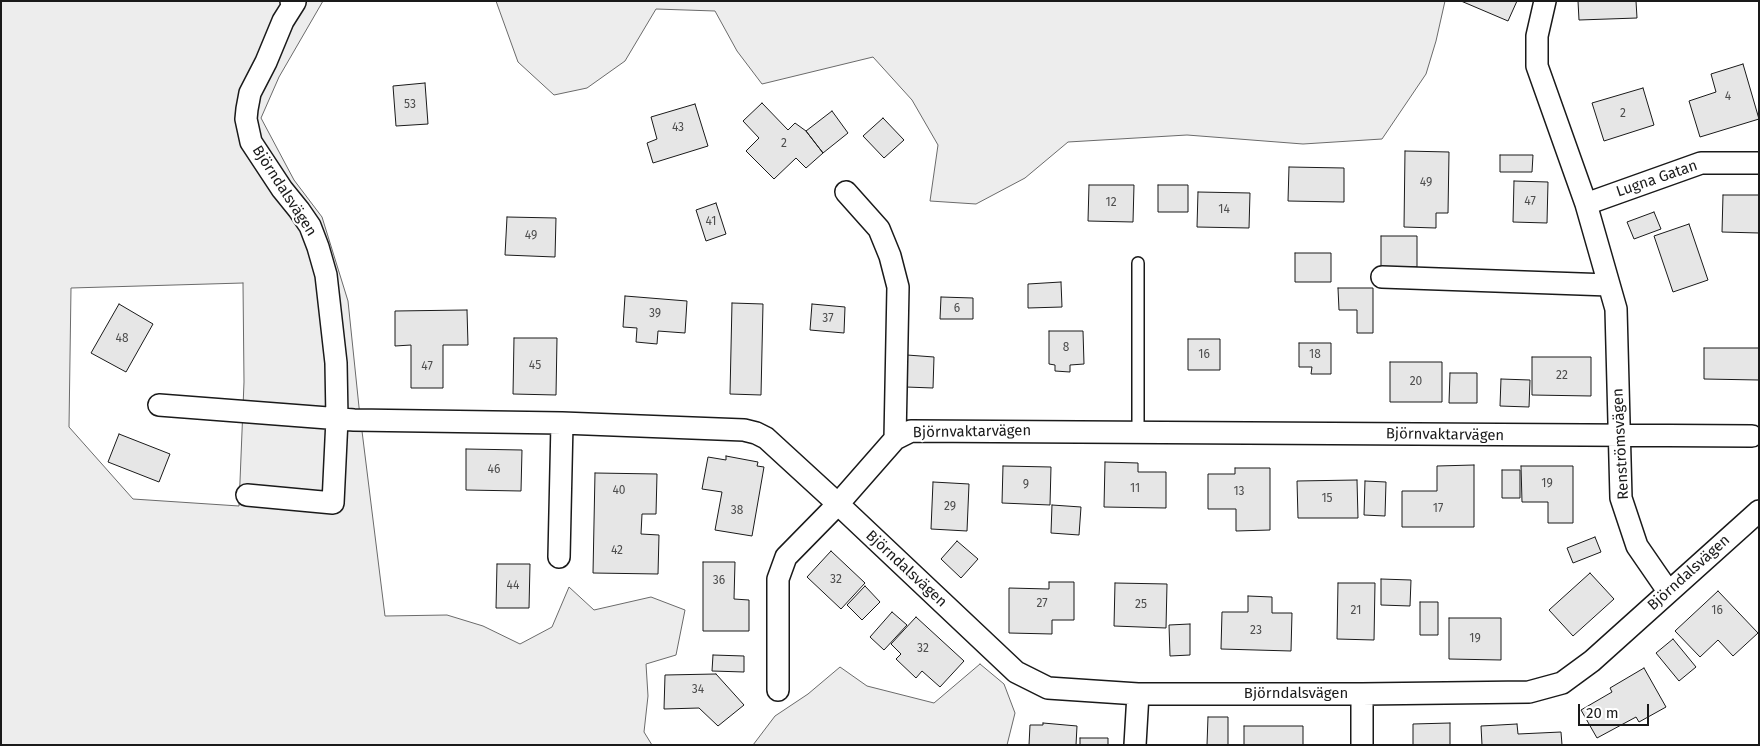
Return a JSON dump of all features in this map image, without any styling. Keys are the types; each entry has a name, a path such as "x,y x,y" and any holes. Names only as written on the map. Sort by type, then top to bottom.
{"street":[{"name":"Renströmsvägen","path":"1545,1 1537,36 1537,66 1586,204 1616,309 1621,498 1637,546 1668,591"},
{"name":"Björndalsvägen","path":"247,495 333,503 337,419 336,363 326,275 310,226 300,210 282,189 251,142 246,119 246,109 250,93 293,2"},
{"name":"Lugna Gatan","path":"1586,204 1701,163 1759,163"},
{"path":"846,192 878,228 890,256 898,287 895,439"},
{"path":"1382,277 1609,285"},
{"name":"Björndalsvägen","path":"160,405 337,419 562,423 744,430 756,433 766,438 838,504 1016,672 1048,688 1138,694 1529,692 1562,683 1592,661 1759,511"},
{"path":"559,557 562,423"},
{"name":"Björnvaktarvägen","path":"838,504 895,439 911,431 1752,436"},
{"path":"778,690 778,579 786,557 838,504"},
{"path":"1135,745 1138,694"},
{"path":"1362,694 1362,745"}],"lane":[{"path":"1138,263 1138,432"}],"shaded area":[{"path":"1,1 323,1 279,77 261,118 294,180 322,217 348,301 385,616 447,615 483,626 520,644 552,627 569,587 594,610 651,597 685,610 676,655 646,664 648,696 644,732 652,745 1,745","holes":["243,283 244,382 239,506 133,499 69,427 71,288"]},
{"path":"496,1 1445,1 1426,74 1382,139 1303,144 1187,135 1068,142 1025,178 976,204 930,201 938,145 912,100 873,57 762,84 737,51 715,11 656,9 625,61 587,88 554,95 518,62"},
{"path":"980,664 1004,684 1015,713 1007,745 753,745 775,716 808,694 840,667 867,686 934,703"}],"building":[{"path":"1461,1 1517,1 1508,21"},
{"path":"1578,1 1636,1 1637,18 1579,20"},
{"path":"1743,64 1759,119 1700,137 1689,101 1716,92 1711,74"},
{"path":"425,83 428,124 396,126 393,86"},
{"path":"1643,88 1654,125 1604,141 1592,103"},
{"path":"762,103 788,130 795,123 806,131 823,153 806,168 796,158 774,179 746,151 759,138 743,121"},
{"path":"695,104 708,146 653,163 647,143 657,139 651,117"},
{"path":"832,111 848,133 823,153 806,131"},
{"path":"883,118 904,140 884,158 863,136"},
{"path":"1405,151 1449,152 1448,213 1436,213 1436,228 1404,227"},
{"path":"1500,155 1533,155 1532,172 1500,172"},
{"path":"1289,167 1344,168 1344,202 1288,201"},
{"path":"1514,181 1548,182 1547,223 1513,222"},
{"path":"1089,185 1134,185 1133,222 1088,221"},
{"path":"1158,185 1188,185 1188,212 1158,212"},
{"path":"1198,192 1250,193 1249,228 1197,227"},
{"path":"1723,195 1759,195 1759,233 1722,232"},
{"path":"716,203 726,234 706,241 696,210"},
{"path":"1654,212 1661,229 1634,239 1627,222"},
{"path":"507,217 556,218 555,257 505,255"},
{"path":"1689,224 1708,280 1673,292 1654,236"},
{"path":"1381,236 1417,236 1417,267 1381,267"},
{"path":"1295,253 1331,253 1331,282 1295,282"},
{"path":"1061,282 1062,307 1028,308 1028,284"},
{"path":"1338,288 1373,288 1373,333 1357,333 1357,310 1339,310"},
{"path":"625,296 687,301 685,333 658,331 657,344 636,342 637,328 623,327"},
{"path":"941,297 973,298 973,319 940,319"},
{"path":"732,303 763,304 761,395 730,394"},
{"path":"119,304 153,324 126,372 91,353"},
{"path":"812,304 845,307 844,333 810,330"},
{"path":"467,310 468,345 443,345 443,388 411,388 411,345 395,346 395,311"},
{"path":"1049,331 1083,331 1084,364 1070,365 1070,372 1055,371 1055,365 1049,364"},
{"path":"514,338 557,338 556,395 513,394"},
{"path":"1188,339 1220,339 1220,370 1188,370"},
{"path":"1299,343 1331,343 1331,374 1311,374 1312,367 1299,367"},
{"path":"1704,348 1759,348 1759,380 1704,379"},
{"path":"907,355 934,357 933,388 906,387"},
{"path":"1532,357 1591,357 1591,396 1532,395"},
{"path":"1390,362 1442,362 1442,402 1390,402"},
{"path":"1450,373 1477,373 1477,403 1449,403"},
{"path":"1501,379 1530,380 1529,407 1500,406"},
{"path":"119,434 170,454 159,482 108,462"},
{"path":"466,449 522,450 521,491 466,490"},
{"path":"726,456 758,462 757,466 764,467 752,536 715,530 722,492 702,489 708,457 726,460"},
{"path":"1105,462 1138,463 1138,472 1166,472 1166,508 1104,507"},
{"path":"1474,465 1474,527 1402,527 1402,491 1437,491 1437,466"},
{"path":"1003,466 1051,467 1050,505 1002,503"},
{"path":"1521,466 1573,466 1573,523 1548,523 1548,502 1522,502"},
{"path":"1235,468 1270,468 1270,530 1236,531 1236,509 1208,509 1208,474 1235,474"},
{"path":"1502,470 1520,470 1520,498 1502,498"},
{"path":"595,473 657,474 656,514 642,514 641,534 659,535 658,574 593,573"},
{"path":"1357,480 1358,518 1298,518 1297,481"},
{"path":"1365,481 1386,482 1385,516 1364,515"},
{"path":"933,482 969,484 967,531 931,529"},
{"path":"1052,505 1081,507 1079,535 1051,533"},
{"path":"1595,537 1601,552 1573,563 1567,548"},
{"path":"957,541 978,559 961,578 941,559"},
{"path":"831,551 865,583 841,609 807,577"},
{"path":"703,562 735,562 734,599 749,600 749,631 703,631"},
{"path":"497,564 530,564 529,608 496,608"},
{"path":"1590,573 1614,599 1573,636 1549,610"},
{"path":"1381,579 1411,580 1410,606 1381,605"},
{"path":"1049,582 1074,582 1074,620 1052,620 1052,634 1009,633 1009,588 1049,589"},
{"path":"1115,583 1167,584 1166,628 1114,626"},
{"path":"1338,583 1375,583 1374,640 1337,639"},
{"path":"865,586 880,602 862,620 847,605"},
{"path":"1718,591 1758,633 1733,656 1718,640 1700,657 1675,631"},
{"path":"1248,596 1272,597 1272,613 1292,613 1291,651 1221,649 1222,612 1248,612"},
{"path":"1420,602 1438,602 1438,635 1420,635"},
{"path":"892,612 907,625 884,650 870,637"},
{"path":"916,617 964,661 940,687 922,671 916,678 896,659 901,654 891,644"},
{"path":"1449,618 1501,618 1501,660 1449,659"},
{"path":"1190,624 1190,655 1170,656 1169,625"},
{"path":"1673,639 1696,667 1679,681 1656,653"},
{"path":"713,655 744,656 744,672 712,671"},
{"path":"1644,668 1666,707 1639,722 1636,717 1597,738 1581,710 1612,692 1610,688"},
{"path":"716,674 744,705 718,726 699,708 664,709 665,675"},
{"path":"1208,717 1228,717 1228,745 1207,745"},
{"path":"1043,723 1077,726 1076,745 1029,745 1030,725 1043,725"},
{"path":"1450,723 1450,745 1413,745 1413,724"},
{"path":"1517,724 1518,734 1561,732 1562,745 1482,745 1481,726"},
{"path":"1244,726 1303,726 1303,745 1244,745"},
{"path":"1080,738 1108,738 1108,745 1080,745"}]}
